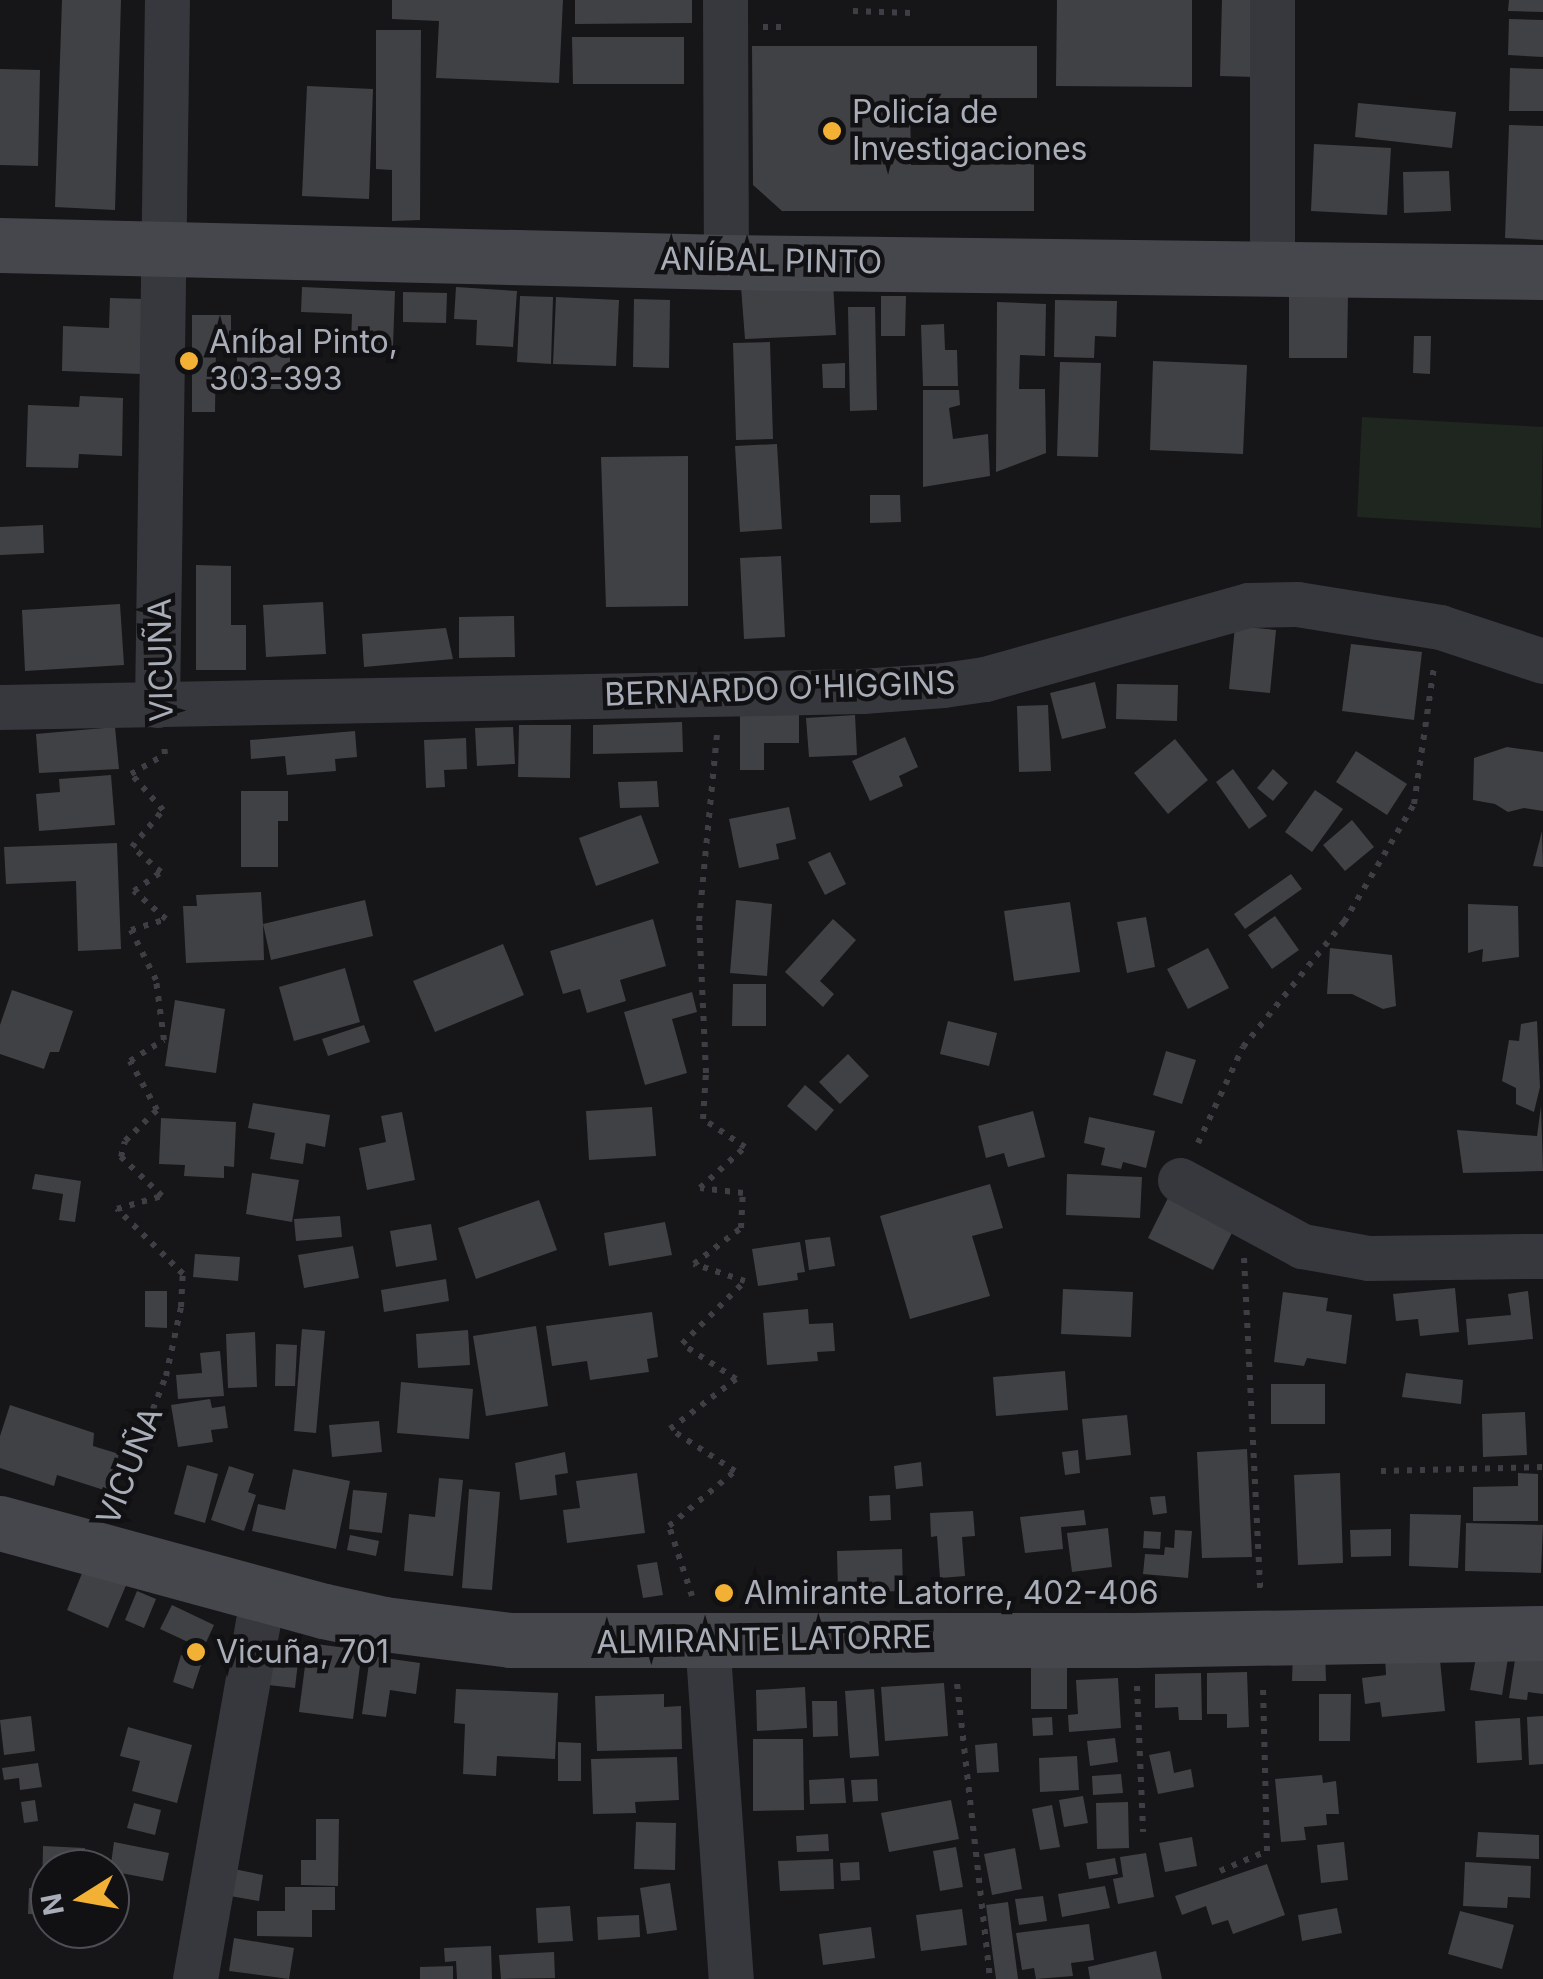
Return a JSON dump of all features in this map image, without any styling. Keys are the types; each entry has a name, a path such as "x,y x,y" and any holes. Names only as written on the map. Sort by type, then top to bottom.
{"main road":[{"name":"ANÍBAL PINTO","path":"0,245 726,262 1543,272"},
{"name":"ALMIRANTE LATORRE","path":"0,1523 384,1624 511,1640 1135,1640 1543,1633"}],"street":[{"name":"VICUÑA","path":"158,705 167,0"},
{"path":"725,0 726,262"},
{"path":"1272,0 1272,267"},
{"name":"BERNARDO O'HIGGINS","path":"0,707 862,692 985,679 1248,605 1297,604 1440,627 1543,661"},
{"path":"1180,1180 1302,1246 1369,1258 1543,1256"},
{"path":"195,1979 263,1595"},
{"path":"706,1639 731,1979"}],"path":[{"path":"853,12 911,13"},
{"path":"1180,1180 1243,1047 1344,922 1414,804 1440,627"},
{"path":"706,1639 669,1526 735,1471 670,1429 736,1379 682,1344 745,1281 694,1264 742,1228 743,1192 700,1188 745,1147 703,1118 706,1073 699,921 722,694"},
{"name":"VICUÑA","path":"97,1550 166,1376 181,1307 183,1274 117,1208 162,1196 122,1157 125,1142 158,1110 130,1061 164,1040 156,980 131,930 166,919 134,891 161,872 132,847 162,810 131,774 165,754 158,705"},
{"path":"1220,1870 1266,1851 1263,1639 1242,1212"},
{"path":"1382,1471 1543,1467"},
{"path":"952,1638 990,1979"},
{"path":"1135,1640 1143,1832"}],"shaded area":[{"path":"1362,417 1543,427 1541,528 1357,517"}],"building":[{"path":"62,0 121,0 115,210 55,207"},
{"path":"392,0 563,0 559,83 436,78 439,21 392,19"},
{"path":"575,0 692,0 692,23 575,24"},
{"path":"1057,0 1192,0 1192,87 1056,86"},
{"path":"1222,0 1257,0 1255,77 1220,76"},
{"path":"1509,0 1543,0 1543,12 1508,11"},
{"path":"1509,19 1543,20 1543,57 1508,55"},
{"path":"376,30 421,30 420,220 392,221 392,170 376,169"},
{"path":"572,37 684,37 684,84 573,84"},
{"name":"Policía de Investigaciones","path":"752,46 1037,46 1037,98 910,98 911,165 1034,164 1034,211 782,211 753,185"},
{"path":"1510,68 1543,69 1543,111 1509,111"},
{"path":"0,69 40,70 38,166 0,165"},
{"path":"307,86 373,89 369,199 302,196"},
{"path":"1358,103 1456,112 1452,148 1355,137"},
{"path":"1509,125 1543,126 1543,240 1505,238"},
{"path":"1314,144 1391,148 1387,215 1311,211"},
{"path":"1449,171 1451,211 1404,213 1403,172"},
{"path":"833,282 836,335 745,339 741,287"},
{"path":"302,287 395,291 393,346 351,344 352,314 301,312"},
{"path":"456,287 517,291 513,347 476,345 477,320 454,319"},
{"path":"1289,291 1348,292 1347,358 1289,358"},
{"path":"403,292 447,293 446,323 403,322"},
{"path":"520,296 553,297 551,364 517,362"},
{"path":"881,296 906,296 905,336 881,336"},
{"path":"556,297 619,300 616,366 553,364"},
{"path":"110,298 144,299 141,374 62,371 63,326 109,328"},
{"path":"634,299 670,300 669,368 633,367"},
{"path":"1055,300 1117,301 1116,337 1095,336 1094,358 1054,357"},
{"path":"997,302 1046,304 1045,356 1020,355 1019,389 1045,389 1046,453 996,472"},
{"path":"848,307 875,307 877,410 850,411"},
{"path":"192,315 231,315 231,348 216,348 215,412 192,412"},
{"path":"944,324 945,350 957,350 958,386 923,386 921,325"},
{"path":"1414,336 1431,336 1430,374 1413,373"},
{"path":"770,342 773,439 736,440 733,343"},
{"path":"237,344 290,344 290,389 259,389 259,380 237,379"},
{"path":"1153,361 1247,365 1243,454 1150,450"},
{"path":"1060,362 1101,363 1098,457 1057,456"},
{"path":"845,363 845,388 823,388 822,364"},
{"path":"923,390 959,390 960,405 949,408 953,439 988,434 990,476 923,487"},
{"path":"80,396 123,398 122,456 79,454 78,468 26,467 28,405 79,407"},
{"path":"777,444 782,529 740,532 735,446"},
{"path":"688,456 688,606 606,607 601,457"},
{"path":"870,495 900,495 901,522 870,523"},
{"path":"43,525 44,553 0,555 0,527"},
{"path":"781,556 785,637 744,639 740,558"},
{"path":"196,565 231,566 231,625 246,625 246,670 196,670"},
{"path":"323,602 326,654 266,657 263,605"},
{"path":"120,604 124,665 25,671 22,610"},
{"path":"514,616 515,657 459,658 459,617"},
{"path":"1235,626 1276,630 1270,693 1229,689"},
{"path":"446,628 453,659 364,667 362,634"},
{"path":"1351,644 1422,652 1414,720 1342,711"},
{"path":"1095,682 1106,728 1062,739 1050,693"},
{"path":"1117,684 1178,685 1177,721 1116,719"},
{"path":"1048,705 1051,771 1019,772 1017,706"},
{"path":"740,715 799,715 799,743 764,743 764,770 740,770"},
{"path":"855,715 857,755 809,757 806,718"},
{"path":"682,722 683,752 593,754 593,725"},
{"path":"519,725 571,725 570,778 518,777"},
{"path":"115,727 119,769 39,773 36,734"},
{"path":"513,727 515,764 477,766 475,728"},
{"path":"355,731 357,757 335,759 336,771 287,775 285,756 251,759 250,740"},
{"path":"905,737 918,767 899,776 903,786 870,801 852,761"},
{"path":"466,738 467,769 444,770 445,787 426,788 424,740"},
{"path":"1175,739 1208,780 1168,814 1134,773"},
{"path":"1507,747 1543,752 1543,811 1524,808 1508,812 1495,804 1473,800 1474,758"},
{"path":"1356,751 1407,784 1387,815 1336,782"},
{"path":"1233,769 1267,816 1249,829 1216,782"},
{"path":"1273,769 1288,783 1273,801 1257,788"},
{"path":"111,775 115,825 39,831 36,794 60,792 59,779"},
{"path":"657,781 659,807 620,808 618,782"},
{"path":"1315,790 1343,809 1312,852 1285,832"},
{"path":"241,791 288,791 288,821 278,821 278,867 241,867"},
{"path":"789,807 796,839 776,844 779,859 739,868 729,819"},
{"path":"641,815 659,863 596,886 579,838"},
{"path":"1352,820 1374,847 1345,871 1323,845"},
{"path":"1542,831 1543,867 1533,866"},
{"path":"117,843 121,949 78,951 76,881 6,884 4,847"},
{"path":"830,852 846,884 825,895 808,862"},
{"path":"1291,874 1302,889 1245,929 1234,914"},
{"path":"261,892 264,960 186,963 183,906 197,906 196,895"},
{"path":"365,900 373,936 271,960 263,924"},
{"path":"736,900 772,904 767,976 730,973"},
{"path":"1070,902 1080,972 1014,981 1004,911"},
{"path":"1468,904 1518,906 1519,957 1482,962 1483,949 1468,953"},
{"path":"1275,916 1299,950 1272,969 1248,935"},
{"path":"1146,917 1155,967 1127,973 1117,922"},
{"path":"653,919 666,966 620,980 626,1001 587,1013 580,989 563,994 550,951"},
{"path":"833,919 856,940 820,981 834,994 823,1007 785,972"},
{"path":"503,944 524,995 435,1032 413,981"},
{"path":"1208,948 1229,988 1188,1009 1167,969"},
{"path":"1330,948 1392,955 1396,1006 1383,1009 1352,994 1327,994"},
{"path":"345,968 360,1022 294,1041 279,987"},
{"path":"733,984 766,984 766,1026 732,1026"},
{"path":"12,990 73,1011 59,1052 50,1052 44,1069 0,1054 0,1025"},
{"path":"692,992 697,1012 672,1019 687,1073 645,1085 624,1012"},
{"path":"175,1000 225,1009 216,1073 165,1066"},
{"path":"948,1021 997,1033 989,1066 940,1054"},
{"path":"1537,1021 1540,1087 1534,1112 1516,1104 1516,1088 1502,1081 1509,1040 1519,1041 1521,1024"},
{"path":"364,1025 370,1042 328,1056 322,1039"},
{"path":"1166,1051 1196,1060 1182,1104 1153,1095"},
{"path":"848,1054 869,1076 840,1104 819,1082"},
{"path":"805,1085 834,1110 816,1131 787,1106"},
{"path":"253,1103 330,1115 325,1147 306,1143 303,1164 270,1159 275,1133 248,1128"},
{"path":"1541,1106 1543,1171 1463,1173 1457,1130 1537,1136"},
{"path":"652,1107 656,1156 589,1160 586,1111"},
{"path":"1033,1111 1045,1157 1008,1167 1004,1153 986,1158 978,1126"},
{"path":"402,1112 415,1180 367,1190 359,1148 386,1142 381,1116"},
{"path":"1089,1117 1155,1131 1146,1168 1123,1162 1121,1169 1101,1165 1105,1148 1084,1143"},
{"path":"161,1118 236,1122 234,1167 224,1166 224,1178 184,1176 185,1165 159,1164"},
{"path":"252,1173 299,1180 292,1222 246,1214"},
{"path":"35,1174 81,1181 75,1222 59,1220 63,1194 32,1189"},
{"path":"1067,1174 1142,1177 1140,1218 1066,1215"},
{"path":"990,1184 1003,1228 972,1236 990,1296 910,1319 880,1216"},
{"path":"1168,1198 1233,1231 1213,1270 1148,1238"},
{"path":"539,1200 557,1250 476,1279 458,1228"},
{"path":"340,1216 342,1237 296,1241 294,1219"},
{"path":"665,1222 672,1255 609,1266 604,1233"},
{"path":"431,1224 437,1260 396,1267 390,1231"},
{"path":"830,1237 835,1266 809,1270 805,1240"},
{"path":"800,1242 805,1272 797,1273 798,1280 758,1286 752,1249"},
{"path":"353,1246 359,1278 304,1288 298,1255"},
{"path":"195,1254 240,1257 238,1281 193,1277"},
{"path":"446,1279 449,1301 384,1312 381,1290"},
{"path":"1455,1288 1459,1332 1420,1336 1418,1319 1396,1321 1393,1294"},
{"path":"1063,1289 1133,1292 1131,1337 1061,1334"},
{"path":"145,1291 167,1291 167,1328 145,1327"},
{"path":"1528,1291 1533,1339 1468,1345 1466,1319 1511,1315 1508,1294"},
{"path":"1283,1292 1328,1298 1326,1311 1352,1315 1346,1364 1307,1358 1304,1366 1274,1362"},
{"path":"808,1309 809,1324 833,1323 835,1351 817,1352 818,1361 767,1365 763,1313"},
{"path":"652,1312 658,1357 647,1359 649,1372 590,1380 587,1361 552,1366 546,1326"},
{"path":"536,1326 548,1406 486,1416 473,1336"},
{"path":"302,1329 325,1331 316,1433 294,1431"},
{"path":"468,1330 470,1365 418,1368 416,1334"},
{"path":"255,1332 257,1387 228,1388 226,1334"},
{"path":"276,1344 297,1345 295,1386 275,1386"},
{"path":"220,1351 224,1396 178,1399 176,1375 202,1373 200,1353"},
{"path":"1065,1371 1068,1410 996,1416 993,1377"},
{"path":"1406,1373 1463,1380 1461,1404 1402,1397"},
{"path":"401,1382 473,1389 469,1439 397,1433"},
{"path":"1271,1384 1325,1384 1325,1424 1271,1424"},
{"path":"210,1399 212,1408 225,1406 228,1428 211,1430 213,1442 178,1447 171,1405"},
{"path":"10,1405 94,1433 93,1446 119,1454 107,1491 57,1475 54,1486 0,1468 0,1436"},
{"path":"1525,1412 1527,1455 1483,1457 1482,1414"},
{"path":"1127,1415 1131,1455 1086,1460 1082,1419"},
{"path":"379,1421 382,1452 332,1457 329,1425"},
{"path":"1247,1449 1252,1557 1202,1558 1197,1452"},
{"path":"1078,1450 1080,1473 1065,1475 1062,1452"},
{"path":"565,1452 568,1473 555,1475 557,1495 520,1500 515,1463"},
{"path":"921,1462 923,1486 896,1489 894,1466"},
{"path":"187,1465 218,1474 205,1523 174,1514"},
{"path":"229,1466 254,1474 248,1492 256,1495 244,1531 211,1520"},
{"path":"293,1469 350,1481 336,1549 252,1531 258,1504 285,1510"},
{"path":"637,1473 645,1533 567,1543 563,1510 580,1508 576,1481"},
{"path":"1340,1473 1343,1563 1298,1565 1294,1475"},
{"path":"1518,1473 1538,1474 1538,1521 1473,1521 1473,1487 1518,1486"},
{"path":"439,1478 463,1480 453,1576 404,1571 409,1514 435,1517"},
{"path":"469,1489 500,1492 492,1590 462,1588"},
{"path":"353,1490 387,1493 382,1533 349,1529"},
{"path":"890,1495 891,1520 870,1521 869,1496"},
{"path":"1165,1496 1167,1513 1153,1515 1150,1497"},
{"path":"1084,1510 1086,1525 1061,1527 1063,1549 1025,1553 1020,1517"},
{"path":"973,1511 975,1536 962,1537 965,1576 940,1578 937,1536 931,1537 930,1513"},
{"path":"1410,1514 1461,1515 1458,1568 1409,1566"},
{"path":"1466,1523 1543,1525 1541,1573 1465,1571"},
{"path":"1108,1528 1112,1567 1072,1572 1067,1533"},
{"path":"1391,1529 1391,1556 1351,1557 1350,1530"},
{"path":"1175,1530 1192,1531 1188,1578 1143,1574 1145,1554 1164,1555 1165,1547 1174,1548"},
{"path":"1144,1531 1161,1532 1160,1549 1143,1548"},
{"path":"350,1535 379,1541 376,1556 347,1550"},
{"path":"902,1549 903,1591 838,1593 837,1551"},
{"path":"657,1562 663,1595 643,1598 637,1565"},
{"path":"85,1566 127,1583 108,1628 67,1610"},
{"path":"137,1591 156,1599 144,1628 125,1620"},
{"path":"172,1605 214,1625 203,1649 160,1629"},
{"path":"274,1641 300,1645 295,1688 268,1685"},
{"path":"308,1643 362,1650 353,1719 299,1712"},
{"path":"1478,1647 1509,1652 1502,1695 1470,1690"},
{"path":"1517,1647 1543,1651 1543,1694 1528,1692 1527,1700 1509,1698"},
{"path":"1293,1649 1325,1649 1326,1681 1292,1681"},
{"path":"1439,1650 1445,1711 1382,1717 1380,1702 1365,1704 1362,1678 1386,1675 1385,1656"},
{"path":"181,1655 202,1662 193,1689 173,1682"},
{"path":"370,1656 420,1663 416,1694 390,1690 386,1717 362,1714"},
{"path":"1031,1666 1067,1666 1067,1709 1031,1709"},
{"path":"1247,1672 1249,1727 1227,1728 1227,1714 1207,1714 1207,1673"},
{"path":"1201,1673 1202,1720 1179,1720 1178,1707 1155,1708 1155,1674"},
{"path":"1118,1678 1121,1728 1069,1732 1068,1715 1078,1714 1076,1680"},
{"path":"944,1683 948,1736 885,1741 881,1687"},
{"path":"805,1687 807,1728 757,1731 756,1690"},
{"path":"456,1689 558,1693 555,1759 497,1756 496,1776 463,1774 465,1724 454,1723"},
{"path":"874,1689 879,1756 850,1758 845,1691"},
{"path":"664,1694 664,1707 681,1706 682,1749 597,1751 595,1696"},
{"path":"1319,1694 1351,1694 1350,1741 1319,1741"},
{"path":"812,1701 837,1701 838,1736 813,1737"},
{"path":"31,1716 35,1751 4,1755 0,1720"},
{"path":"1543,1716 1543,1764 1529,1765 1527,1717"},
{"path":"1052,1717 1053,1735 1033,1736 1032,1718"},
{"path":"1520,1718 1522,1760 1477,1763 1475,1721"},
{"path":"128,1727 192,1745 177,1803 132,1791 140,1761 120,1756"},
{"path":"1115,1738 1118,1762 1090,1766 1087,1741"},
{"path":"753,1739 803,1739 804,1810 753,1811"},
{"path":"558,1742 581,1743 581,1781 558,1781"},
{"path":"997,1743 999,1772 977,1773 975,1745"},
{"path":"1170,1751 1174,1773 1191,1769 1194,1787 1158,1794 1149,1755"},
{"path":"1077,1756 1079,1790 1040,1792 1039,1758"},
{"path":"677,1757 679,1800 635,1802 636,1813 593,1814 591,1759"},
{"path":"38,1763 42,1787 20,1790 19,1778 4,1780 2,1768"},
{"path":"1121,1774 1123,1793 1093,1795 1092,1776"},
{"path":"1322,1775 1323,1783 1336,1781 1339,1814 1326,1814 1327,1825 1304,1827 1306,1840 1281,1842 1275,1779"},
{"path":"844,1778 846,1803 810,1804 809,1780"},
{"path":"877,1779 878,1801 853,1802 851,1780"},
{"path":"1083,1796 1088,1823 1064,1827 1059,1800"},
{"path":"35,1800 38,1821 24,1823 21,1802"},
{"path":"951,1800 959,1839 889,1852 881,1813"},
{"path":"1128,1802 1129,1848 1097,1849 1096,1803"},
{"path":"134,1803 161,1810 155,1835 127,1828"},
{"path":"1052,1805 1060,1847 1040,1850 1032,1809"},
{"path":"316,1819 339,1819 338,1886 301,1885 301,1860 316,1860"},
{"path":"636,1822 676,1823 675,1870 634,1869"},
{"path":"1478,1832 1539,1835 1539,1859 1476,1857"},
{"path":"828,1834 829,1851 797,1852 796,1836"},
{"path":"1192,1837 1197,1866 1165,1872 1159,1843"},
{"path":"114,1842 169,1853 163,1881 130,1875 130,1849 113,1849"},
{"path":"1344,1842 1348,1880 1321,1883 1317,1845"},
{"path":"43,1846 85,1848 85,1849"},
{"path":"956,1847 963,1887 940,1891 933,1851"},
{"path":"1015,1848 1022,1889 992,1895 984,1854"},
{"path":"1146,1853 1154,1897 1118,1904 1113,1879 1123,1877 1120,1857"},
{"path":"1115,1858 1118,1874 1089,1879 1086,1863"},
{"path":"833,1859 834,1889 780,1891 778,1861"},
{"path":"859,1862 860,1880 841,1881 840,1863"},
{"path":"1465,1862 1531,1866 1530,1898 1508,1897 1507,1908 1463,1906"},
{"path":"1267,1864 1285,1915 1233,1934 1228,1920 1212,1925 1206,1906 1182,1915 1175,1896"},
{"path":"234,1869 263,1875 259,1901 230,1896"},
{"path":"670,1883 677,1930 647,1934 640,1888"},
{"path":"1105,1886 1110,1908 1062,1917 1058,1894"},
{"path":"285,1887 335,1887 335,1910 312,1910 312,1937 257,1936 257,1911 285,1911"},
{"path":"1043,1896 1047,1921 1019,1925 1015,1899"},
{"path":"1008,1902 1018,1979 996,1979 986,1905"},
{"path":"570,1906 573,1941 538,1943 536,1908"},
{"path":"1337,1908 1342,1933 1302,1941 1298,1915"},
{"path":"962,1909 967,1945 921,1951 916,1915"},
{"path":"1460,1911 1514,1925 1502,1969 1448,1954"},
{"path":"639,1915 640,1937 598,1940 597,1917"},
{"path":"1089,1924 1094,1960 1071,1963 1073,1976 1036,1979 1034,1968 1022,1970 1016,1933"},
{"path":"871,1927 875,1958 823,1965 819,1934"},
{"path":"234,1938 294,1948 289,1979 229,1971"},
{"path":"491,1946 492,1979 457,1979 456,1961 445,1962 444,1948"},
{"path":"1156,1951 1162,1979 1090,1979 1088,1967"},
{"path":"554,1952 555,1978 501,1979 499,1955"},
{"path":"453,1966 453,1979 420,1979 420,1967"}],"place":[{"name":"Policía de Investigaciones","path":"832,131"},
{"name":"Aníbal Pinto, 303-393","path":"189,361"},
{"name":"Almirante Latorre, 402-406","path":"724,1593"},
{"name":"Vicuña, 701","path":"196,1652"}]}
